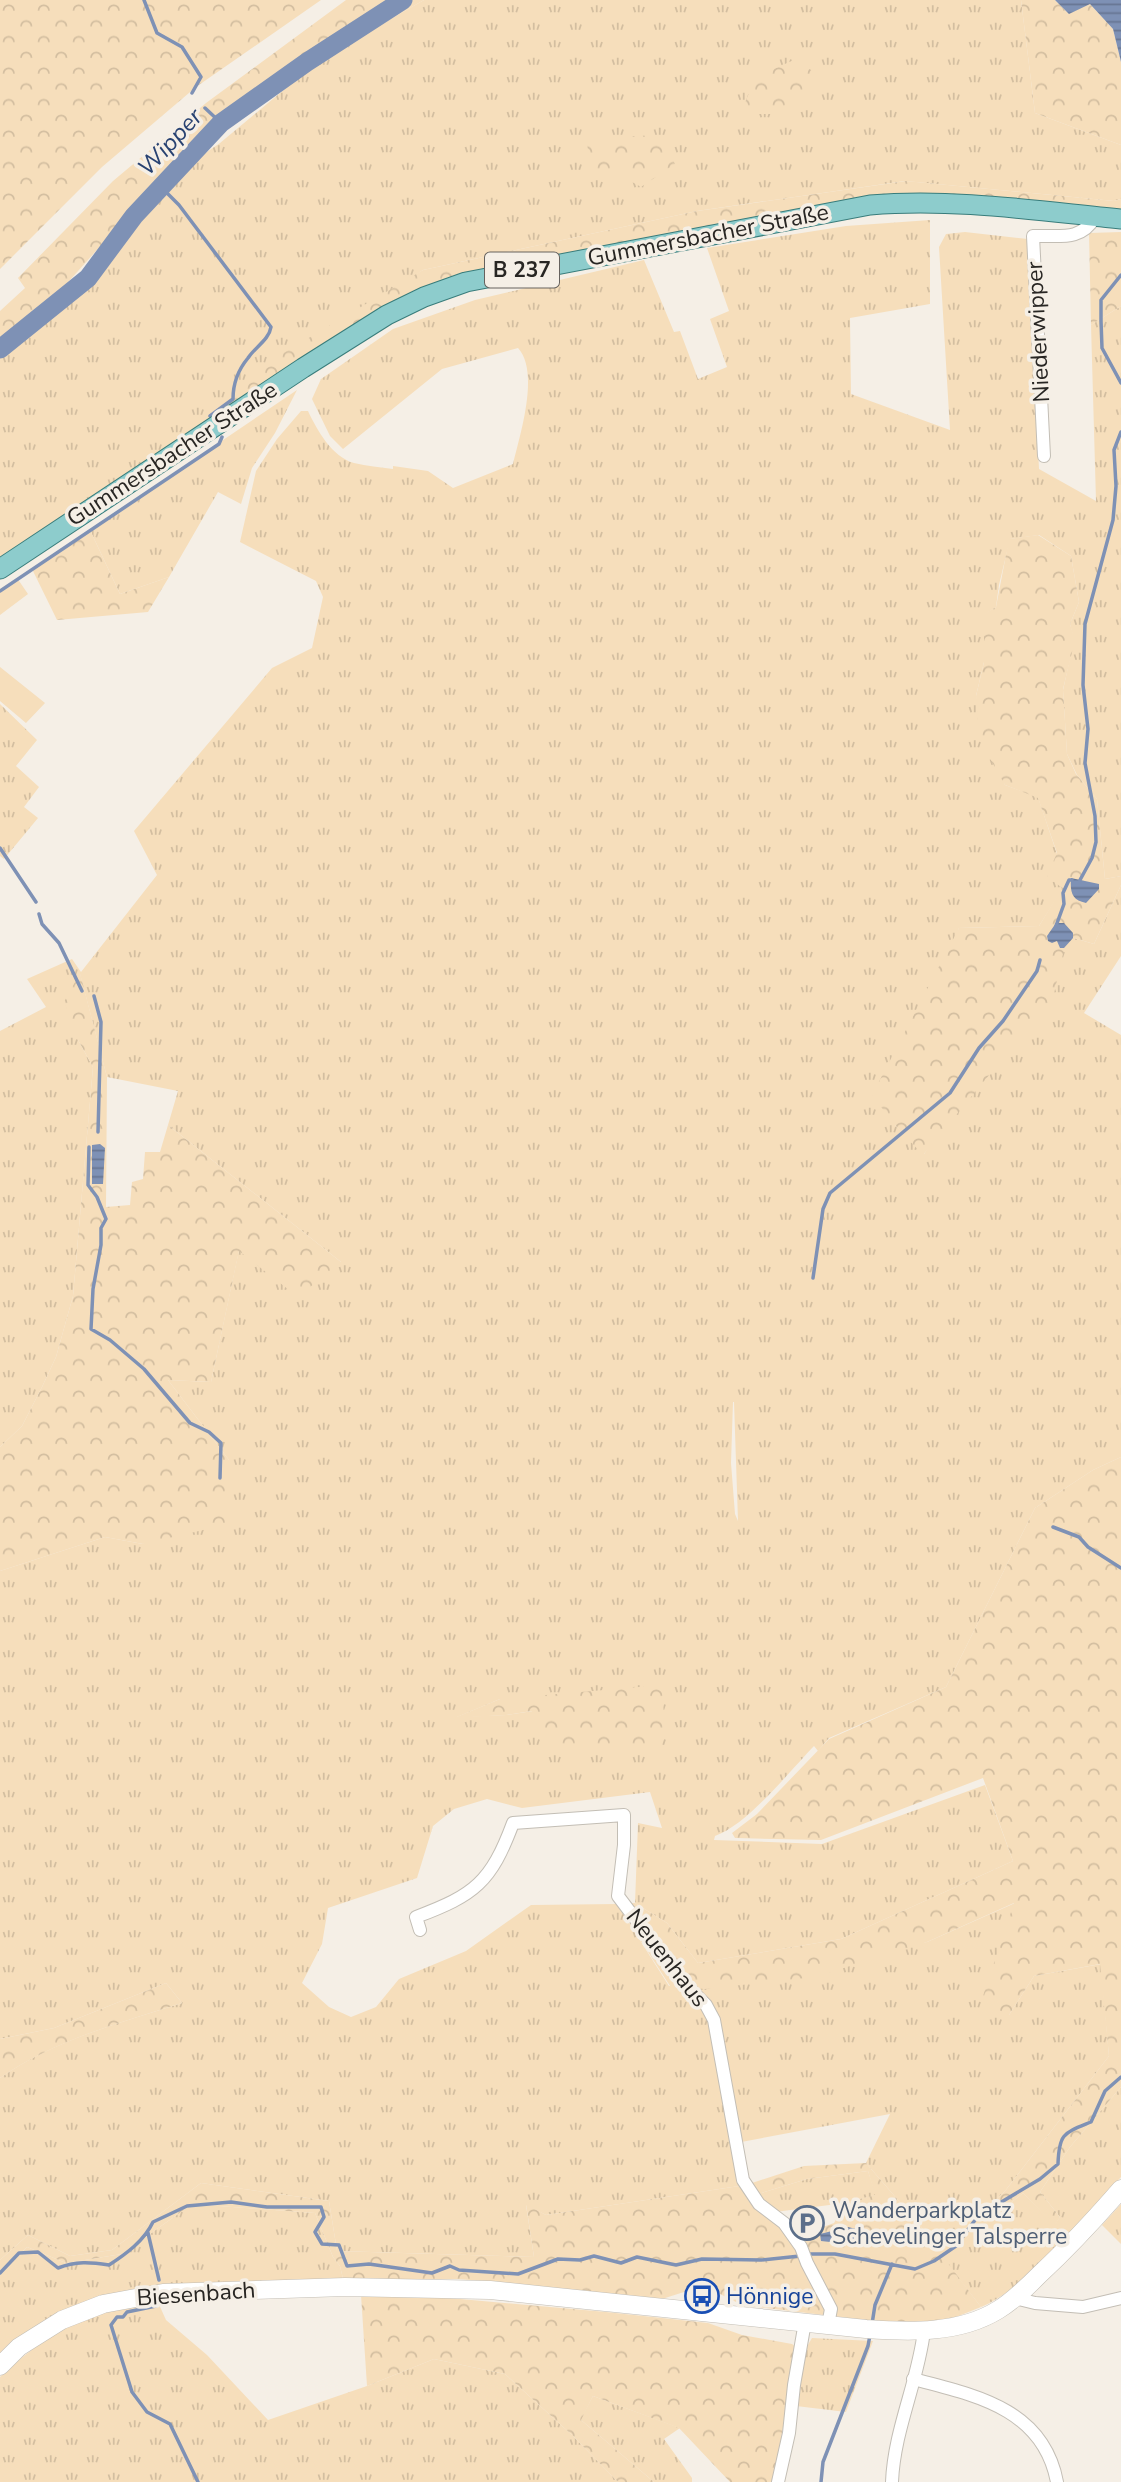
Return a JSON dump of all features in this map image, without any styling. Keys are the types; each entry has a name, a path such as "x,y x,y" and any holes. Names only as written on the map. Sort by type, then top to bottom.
{"main road":[{"name":"Gummersbacher Straße","path":"0,569 387,315 424,297 466,282 870,205 903,202 946,203 1121,219"},
{"name":"Biesenbach","path":"0,2366 19,2347 62,2320 103,2304 163,2293 285,2289 490,2290 828,2325 924,2331 958,2325 997,2311 1052,2263 1121,2189"}],"street":[{"name":"Niederwipper","path":"1044,456 1033,236 1078,234 1089,228 1095,217"},
{"name":"Neuenhaus","path":"420,1930 416,1917 456,1902 490,1874 513,1823 624,1815 624,1845 618,1896 683,1982 706,2005 714,2020 743,2180 759,2204 784,2223 801,2247 831,2309 828,2325"},
{"path":"1015,2298 1035,2303 1083,2307 1121,2298"},
{"path":"787,2482 794,2385 805,2322"},
{"path":"892,2482 901,2426 912,2379 920,2360 924,2331"},
{"path":"912,2379 977,2396 1016,2416 1040,2440 1050,2458 1057,2482"},
{"path":"778,2482 789,2433"}],"green space":[{"path":"0,0 321,0 196,87 102,167 0,269"},
{"path":"346,0 394,0 305,63 221,134 174,164 0,358 0,311 25,288 18,278 113,181 206,103"},
{"path":"404,0 424,0 322,58"},
{"path":"424,0 1021,0 1035,113 1121,145 1121,199 1114,201 905,181 697,211 423,270 223,412 0,557 0,358 42,322 66,306 114,252 179,171 220,143 322,58"},
{"path":"1021,0 1055,0 1069,14 1089,3 1113,29 1121,62 1121,145 1035,113"},
{"path":"796,59 826,81 771,114 740,114 756,77"},
{"path":"661,135 675,164 641,187 623,177 591,168 586,138"},
{"path":"906,181 1114,201 1121,199 1121,212 933,194 467,275 223,412 250,373 423,270 697,211"},
{"path":"930,220 930,304 850,318 851,394 950,430 939,247 946,234 965,232 1028,239 1039,469 1096,501 1091,325 1121,306 1121,876 1105,879 1097,799 1077,775 1067,754 1063,690 1074,640 1070,624 1079,602 1071,556 1039,535 1010,539 996,607 984,615 984,662 976,696 1005,785 1038,797 1057,854 1063,888 1039,926 959,928 895,1125 924,1154 1067,936 1094,944 1121,885 1121,956 1084,1013 1121,1035 1121,1457 1093,1470 1035,1508 946,1687 829,1738 818,1751 814,1746 754,1810 715,1836 714,1840 822,1844 985,1785 1013,1861 841,1939 698,1963 667,1923 635,1903 638,1823 662,1828 650,1792 522,1808 487,1799 454,1809 433,1826 417,1878 328,1908 322,1944 302,1983 329,2007 351,2017 376,2007 399,1979 466,1951 531,1905 617,1904 669,1986 927,1942 1015,1903 1009,2015 1034,1976 1101,1964 1109,2056 1005,2191 942,2251 866,2163 890,2114 736,2143 746,2185 546,2215 526,2205 534,2257 337,2251 329,2201 201,2183 112,2250 70,2256 28,2235 0,2260 0,2078 65,2043 182,2003 166,1983 54,2028 0,2039 0,1571 105,1537 143,1544 229,1460 168,1380 211,1382 239,1250 341,1262 168,1125 178,1091 107,1077 80,974 78,1040 93,1067 73,1296 56,1357 42,1387 22,1426 0,1447 0,1031 46,1007 27,979 72,959 81,972 157,875 134,831 272,668 312,648 323,597 316,581 240,542 256,471 277,439 301,411 308,411 326,442 346,460 393,469 393,466 428,471 453,488 513,464 528,388 524,359 518,348 442,369 343,449 330,436 312,399 321,379 393,329 475,300 644,260 674,332 680,331 698,379 727,367 710,319 729,311 707,248 846,226","holes":["734,1402 738,1521 735,1514 731,1463","500,1699 660,1751 533,1711 457,1717"]},
{"path":"1121,232 1121,306 1091,325 1089,233"},
{"path":"297,390 275,433 252,468 241,504 218,492 169,577 120,594 90,530"},
{"path":"90,530 120,594 169,577 148,612 57,620 32,569"},
{"path":"1038,535 1071,556 1079,602 1070,624 1075,640 1063,689 1067,754 1076,774 1097,799 1105,879 1121,876 1121,885 1094,944 1067,936 1053,998 923,1155 872,1095 959,928 1039,926 1062,888 1047,876 1057,853 1038,798 1005,785 979,739 976,696 984,662 984,614 996,607 1009,539"},
{"path":"17,578 28,594 0,615 0,589"},
{"path":"0,667 45,703 26,723 0,701"},
{"path":"0,704 37,740 16,766 39,787 24,807 38,818 4,859 0,856"},
{"path":"80,973 107,1077 106,1207 130,1205 132,1182 143,1179 145,1152 160,1152 168,1125 341,1262 298,1297 239,1251 211,1382 168,1380 229,1460 229,1524 143,1544 105,1537 0,1571 0,1447 22,1426 42,1387 56,1357 73,1296 93,1067 78,1040 64,1002"},
{"path":"1121,1457 1121,2087 1070,2147 1040,2192 1060,2217 1055,2225 1023,2193 944,2258 981,2307 956,2317 924,2323 882,2322 742,2305 716,2292 684,2292 662,2299 459,2279 343,2279 340,2266 333,2257 315,2213 192,2204 122,2254 66,2263 27,2247 0,2273 0,2260 28,2235 70,2256 112,2250 201,2183 329,2201 337,2251 534,2257 526,2204 546,2215 746,2185 790,2239 834,2223 845,2203 875,2195 868,2171 807,2179 758,2194 752,2183 804,2166 866,2163 942,2251 1005,2191 1109,2056 1100,1964 1034,1976 1009,2015 981,2002 1014,1903 927,1942 815,1977 705,1989 670,1986 617,1904 635,1903 667,1923 698,1963 841,1939 1013,1861 983,1778 821,1840 735,1838 732,1833 757,1814 829,1739 946,1687 1035,1508 1093,1470"},
{"path":"662,1685 665,1733 660,1751 543,1746 532,1711 454,1718 500,1699"},
{"path":"166,1983 182,2003 65,2043 0,2078 0,2039 54,2028"},
{"path":"1121,2087 1121,2177 1037,2268 999,2298 981,2307 943,2258 1023,2193 1055,2224 1060,2217 1040,2192 1070,2147"},
{"path":"868,2171 876,2195 845,2203 775,2212 758,2194 807,2179"},
{"path":"192,2204 315,2213 333,2257 340,2266 343,2279 104,2296 0,2357 0,2273 27,2247 66,2263 122,2254"},
{"path":"1121,2204 1121,2244 1102,2225"},
{"path":"361,2295 416,2295 708,2323 742,2335 792,2344 796,2347 774,2482 730,2482 679,2428 593,2396 581,2420 654,2482 618,2482 572,2435 505,2374 434,2359 367,2386"},
{"path":"157,2300 166,2320 207,2355 268,2420 367,2386 434,2359 505,2374 572,2435 593,2396 680,2428 664,2439 692,2478 692,2482 654,2482 581,2420 573,2436 618,2482 0,2482 0,2377 37,2346 79,2321 109,2309"},
{"path":"812,2338 873,2341 846,2412 796,2406 802,2355"}],"water":[{"path":"1055,0 1121,0 1121,62 1113,29 1090,4 1069,14"},
{"path":"1071,878 1099,884 1099,889 1086,903 1081,902 1073,895"},
{"path":"1056,923 1064,923 1073,933 1073,938 1064,948 1060,948 1057,941 1048,941 1047,936"},
{"path":"100,1144 105,1148 103,1184 92,1184 92,1145"},
{"path":"848,2227 856,2229 857,2245 821,2241 820,2234"}],"waterway":[{"path":"144,0 157,33 182,47 201,77 192,93"},
{"name":"Wipper","path":"0,349 88,278 134,216 221,123 307,62 403,0"},
{"path":"205,108 221,123"},
{"path":"162,188 179,205 271,327 268,336 241,367 233,399 210,416"},
{"path":"1121,275 1101,300 1102,348 1121,383"},
{"path":"1080,880 1092,858 1096,842 1095,816 1085,763 1088,729 1083,685 1085,624 1113,520 1116,486 1114,450 1121,432"},
{"path":"0,591 219,444 222,437"},
{"path":"0,848 36,902"},
{"path":"1056,926 1064,904 1063,893 1069,880 1072,880"},
{"path":"39,914 42,924 59,943 82,991"},
{"path":"813,1278 823,1209 830,1193 950,1093 979,1048 1003,1021 1037,971 1040,960"},
{"path":"94,996 101,1022 98,1132"},
{"path":"89,1147 88,1185 97,1197 106,1219 101,1228 91,1329 110,1340 144,1369 190,1423 209,1432 221,1443 220,1478"},
{"path":"1053,1527 1079,1537 1088,1547 1121,1568"},
{"name":"Hönnige","path":"808,2254 835,2254 915,2269 934,2261 956,2246 978,2216 1040,2179 1058,2164 1062,2140 1069,2132 1091,2122 1105,2091 1121,2077"},
{"name":"Hönnige","path":"0,2273 19,2253 38,2252 58,2268 83,2263 109,2265 140,2241 153,2222 187,2206 231,2202 267,2207 321,2207 324,2217 315,2232 322,2244 339,2245 347,2266 369,2264 432,2273 450,2266 459,2270 518,2274 558,2259 580,2260 594,2256 621,2263 637,2257 676,2265 702,2259 761,2260 800,2256"},
{"path":"148,2233 159,2280"},
{"path":"872,2324 875,2305 892,2264"},
{"path":"156,2306 127,2312 123,2317 117,2317 111,2325 132,2392 147,2412 170,2424 198,2482"},
{"path":"821,2482 823,2462 870,2335"}],"place":[{"name":"Wanderparkplatz Schevelinger Talsperre","path":"807,2223"},
{"name":"Hönnige","path":"702,2296"}]}
